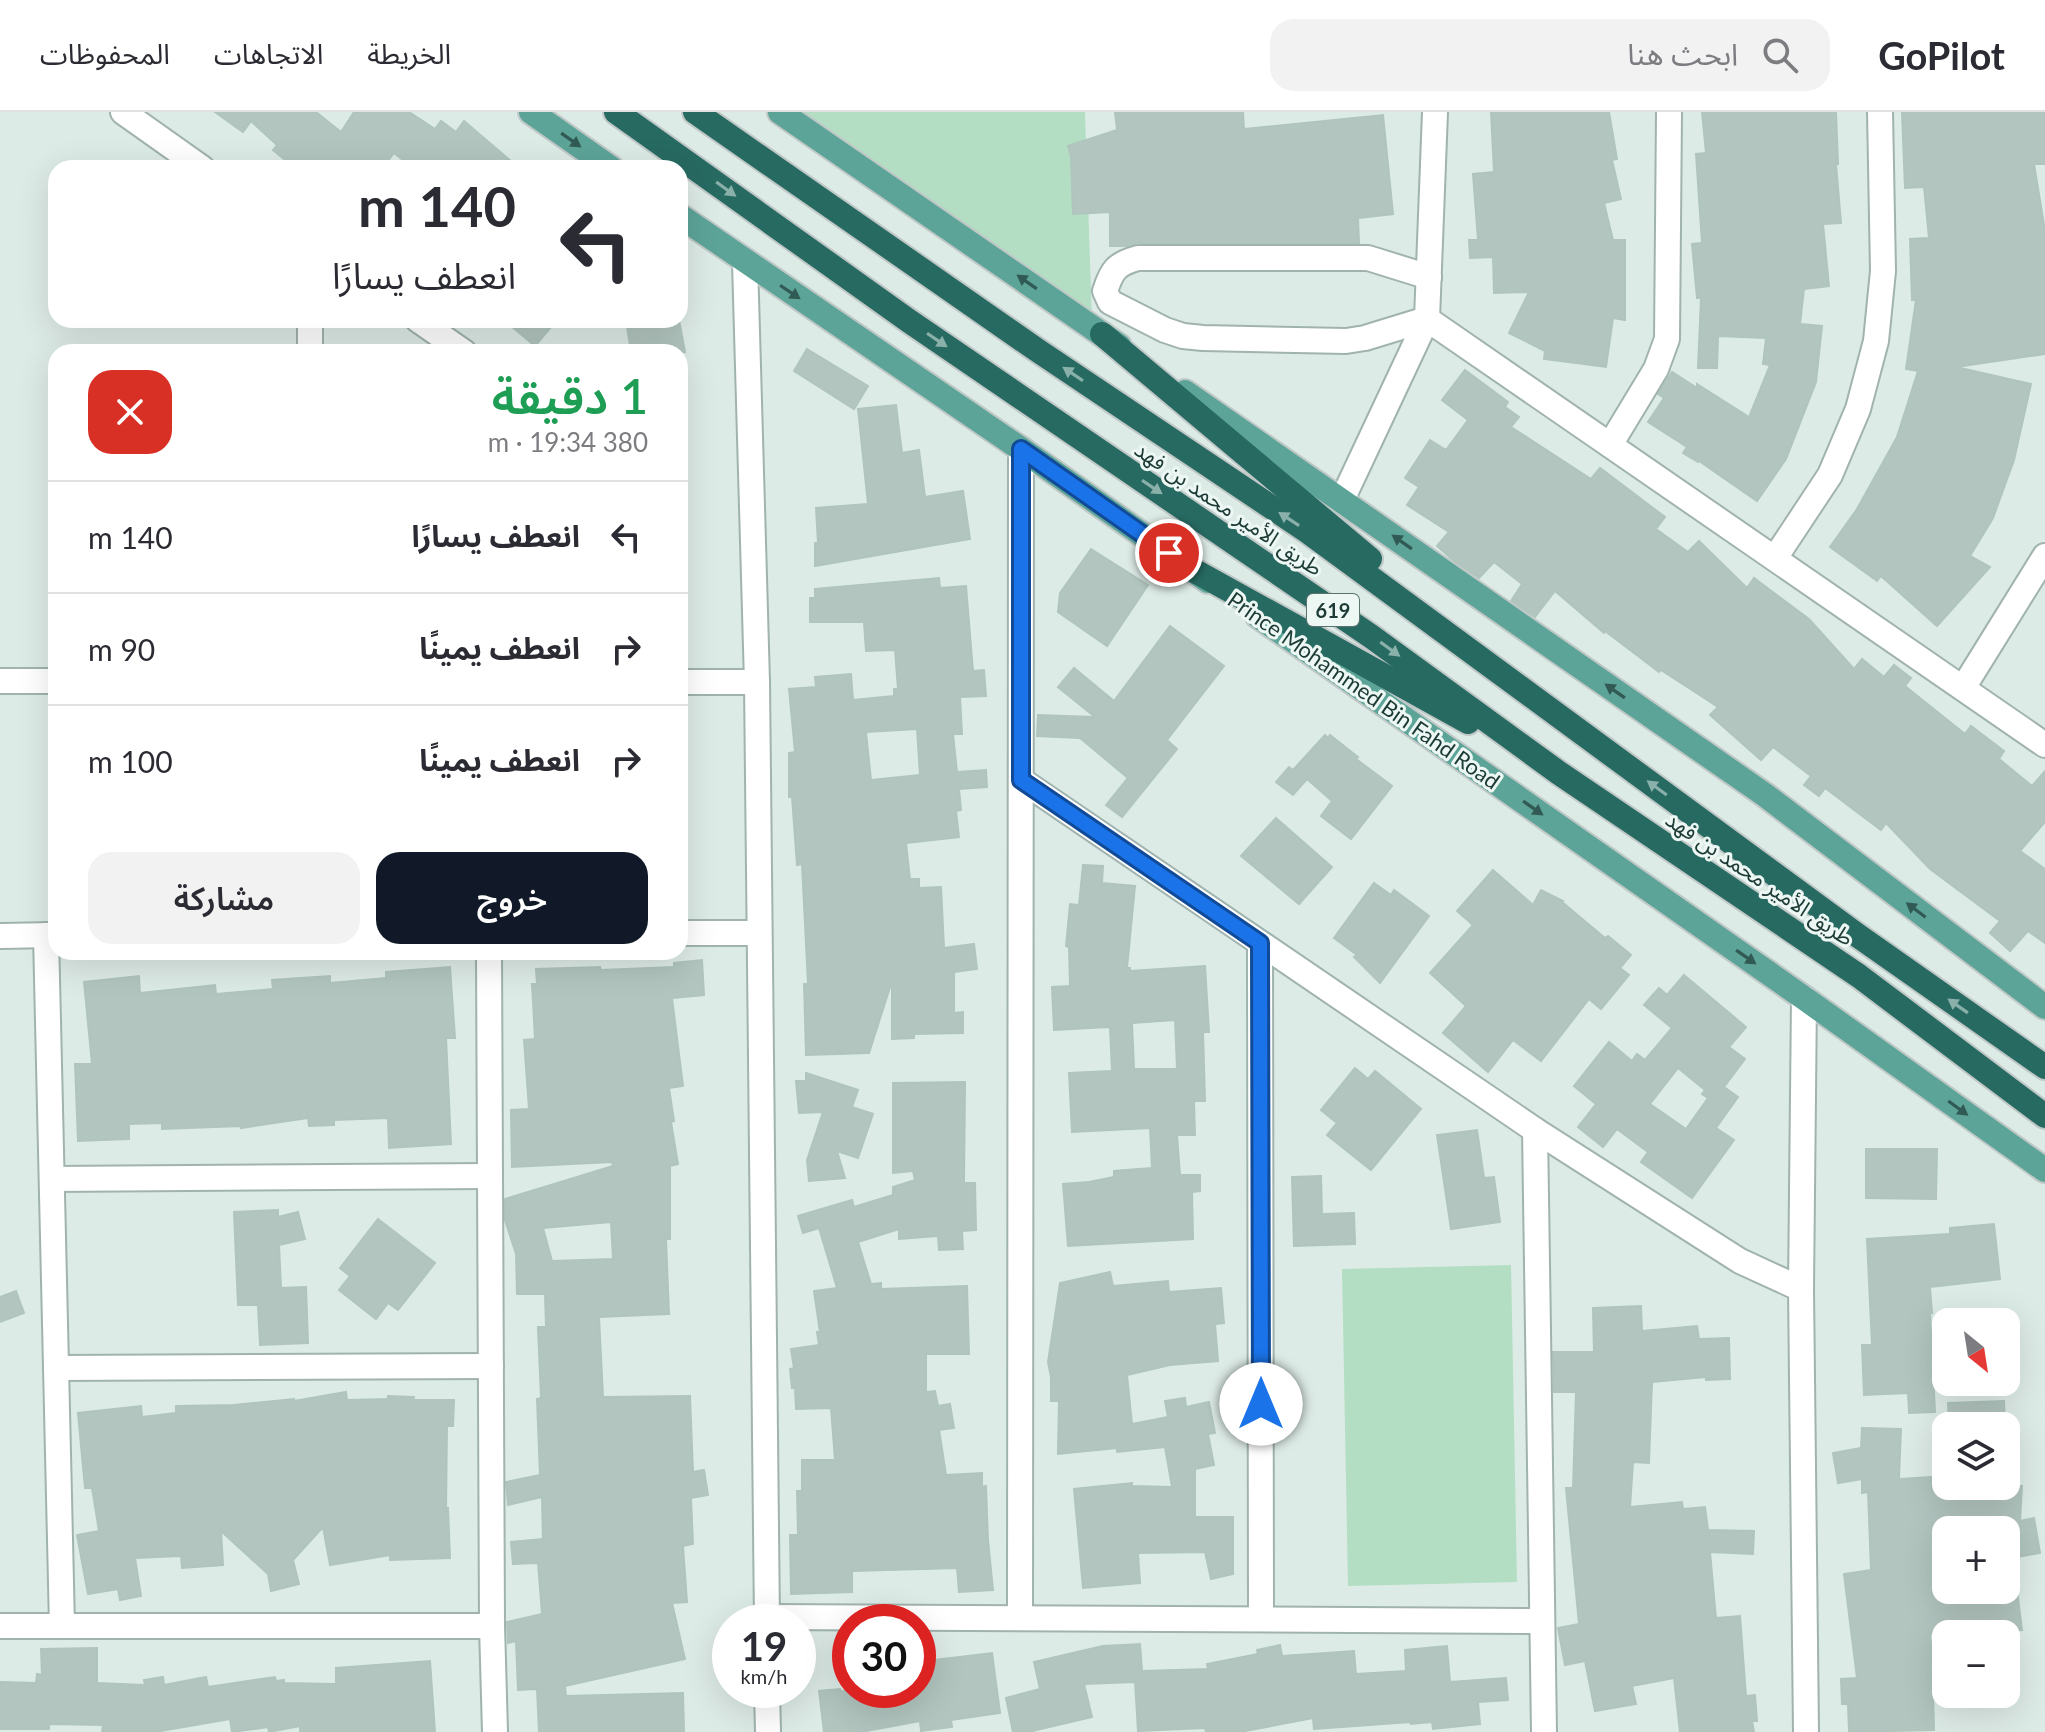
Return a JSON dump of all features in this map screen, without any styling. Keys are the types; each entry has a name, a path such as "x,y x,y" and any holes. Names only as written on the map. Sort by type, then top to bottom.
{"highway":[{"name":"طريق الأمير محمد بن فهد","path":"616,112 683,160"},
{"name":"طريق الأمير محمد بن فهد","path":"695,112 1099,392 1307,531 1857,935 2045,1067"},
{"name":"طريق الأمير محمد بن فهد","path":"688,163 909,321 1372,637 1559,773 1859,976 2045,1116"},
{"path":"1102,334 1553,712"},
{"path":"1193,570 1559,773"}],"main road":[{"path":"531,112 600,160"},
{"path":"780,112 1765,795 2045,1007"},
{"name":"Prince Mohammed Bin Fahd Road","path":"688,222 1021,449 2045,1170"}],"street":[{"path":"123,112 191,160"},
{"path":"1342,500 1427,319 1435,112"},
{"path":"1610,445 1656,369 1667,339 1669,112"},
{"path":"1775,558 1830,475 1858,409 1876,341 1883,271 1880,112"},
{"path":"1427,319 1346,341 1203,338 1165,330 1110,302 1105,291 1112,272 1123,262 1138,258 1368,258 1429,277"},
{"path":"745,262 757,682 767,1604"},
{"path":"1427,319 2045,745"},
{"path":"430,328 452,344"},
{"path":"1020,1618 1021,449"},
{"path":"1963,688 2045,556"},
{"path":"0,681 48,681"},
{"path":"688,682 757,682"},
{"path":"1021,780 1535,1130 1740,1261 1801,1289"},
{"path":"688,933 759,933"},
{"path":"0,936 48,935"},
{"path":"1260,943 1261,1619"},
{"path":"51,960 52,1179 62,1626"},
{"path":"489,960 495,1732"},
{"path":"1804,998 1801,1289 1806,1732"},
{"path":"1535,1130 1544,1732"},
{"path":"52,1179 490,1176"},
{"path":"56,1368 491,1366"},
{"path":"816,1620 1542,1621"},
{"path":"0,1626 492,1626"},
{"path":"767,1708 768,1732"}],"green space":[{"path":"798,112 1085,112 1092,321"},
{"path":"1511,1265 1517,1582 1348,1586 1342,1269"}],"building":[{"path":"215,112 316,112 341,132 354,112 409,112 435,129 441,121 456,132 464,121 510,160 403,160 394,153 388,160 285,160 273,150 277,145 251,121 243,132"},
{"path":"1115,112 1243,112 1244,129 1383,115 1393,214 1358,218 1359,243 1138,243 1110,246 1110,212 1073,214 1068,146 1117,130"},
{"path":"1491,112 1609,112 1617,159 1612,160 1621,199 1604,203 1613,240 1625,240 1625,320 1613,318 1606,367 1544,359 1545,351 1509,333 1529,292 1494,293 1493,257 1470,258 1469,240 1478,240 1473,174 1494,172"},
{"path":"1702,112 1836,112 1841,223 1823,224 1829,286 1804,289 1800,324 1822,326 1816,382 1786,459 1757,501 1683,453 1687,447 1648,422 1664,398 1658,394 1672,372 1749,417 1770,365 1763,364 1766,338 1718,336 1717,368 1698,368 1701,298 1697,298 1692,244 1702,243 1696,154 1706,153"},
{"path":"1902,112 2045,112 2045,164 2034,164 2045,231 2045,354 1956,367 2031,384 2014,460 1993,518 1970,556 1990,567 1937,626 1881,576 1877,581 1830,547 1857,509 1897,437 1918,371 1906,369 1916,300 1912,300 1910,239 1929,238 1924,187 1905,188"},
{"path":"514,328 550,328 537,344"},
{"path":"627,328 680,328 684,344 630,344"},
{"path":"807,349 868,386 854,409 794,371"},
{"path":"1465,370 1508,402 1505,407 1519,417 1511,427 1591,479 1600,468 1665,517 1656,529 1688,552 1699,541 1747,588 1754,578 1809,619 1854,669 1862,659 1884,677 1894,665 1911,678 1905,686 1965,734 1971,726 2004,751 1999,759 2032,786 2045,771 2045,822 2020,851 2045,869 2045,943 2028,931 2010,951 1990,933 2000,921 1930,869 1886,823 1881,830 1825,788 1819,796 1804,785 1811,776 1773,747 1761,760 1710,715 1718,707 1661,670 1659,672 1604,633 1555,591 1535,617 1511,601 1522,584 1494,562 1479,578 1437,546 1449,532 1407,505 1419,487 1405,478 1430,440 1446,450 1468,420 1442,400"},
{"path":"896,405 902,453 919,450 925,497 963,491 970,539 815,566 815,543 818,543 816,508 868,504 858,409"},
{"path":"1091,549 1148,585 1107,646 1058,612 1060,593"},
{"path":"939,578 940,588 966,586 973,671 984,670 986,696 960,697 962,734 953,734 957,772 986,770 987,787 959,789 961,810 956,811 959,837 906,843 910,879 919,879 919,888 941,887 944,948 974,944 977,969 954,972 954,1013 963,1012 963,1033 914,1034 914,1038 892,1039 892,981 869,1053 806,1055 804,984 808,984 802,864 797,865 792,797 789,797 789,753 795,752 789,689 816,687 815,677 851,674 853,700 894,696 894,689 898,689 895,650 866,651 864,622 810,622 810,598 815,598 815,589","holes":["917,729 920,775 871,780 866,732"]},
{"path":"1170,626 1224,666 1167,740 1177,749 1122,817 1106,805 1128,778 1080,738 1037,736 1038,715 1095,717 1058,687 1074,668 1114,701"},
{"path":"1325,735 1328,738 1330,735 1392,786 1351,839 1321,816 1332,801 1307,779 1293,795 1276,782 1289,767 1293,770"},
{"path":"1276,818 1332,867 1299,904 1241,856"},
{"path":"1083,865 1103,866 1102,883 1135,886 1127,968 1130,971 1205,966 1209,1032 1203,1032 1205,1101 1194,1101 1195,1135 1177,1135 1180,1175 1200,1175 1200,1191 1192,1192 1193,1239 1068,1246 1063,1184 1114,1177 1114,1171 1152,1168 1150,1128 1072,1132 1069,1073 1112,1071 1110,1027 1054,1030 1052,987 1070,986 1069,947 1066,946 1070,904 1079,905","holes":["1175,1020 1177,1069 1134,1069 1132,1023"]},
{"path":"1493,870 1533,905 1541,890 1563,901 1605,938 1608,936 1631,955 1620,968 1629,975 1601,1009 1589,999 1541,1061 1513,1040 1488,1072 1443,1033 1466,1006 1430,973 1473,925 1457,911"},
{"path":"1374,883 1391,895 1394,890 1429,916 1380,983 1354,957 1357,955 1334,938"},
{"path":"702,960 704,995 672,998 683,1086 669,1088 678,1164 670,1166 670,1239 666,1239 669,1314 599,1317 603,1397 690,1396 693,1472 704,1470 708,1495 691,1498 693,1544 683,1546 687,1602 672,1603 685,1659 565,1686 566,1696 683,1693 684,1732 539,1732 537,1689 518,1690 516,1641 508,1643 507,1622 542,1614 538,1563 513,1564 511,1542 543,1539 542,1497 508,1505 506,1482 540,1475 538,1327 546,1327 545,1294 517,1294 516,1254 505,1220 505,1199 613,1166 612,1162 512,1167 511,1110 529,1109 524,1040 535,1039 532,984 537,984 536,969 674,967 674,963","holes":["611,1222 613,1259 552,1261 543,1228"]},
{"path":"450,967 455,1038 446,1038 451,1144 389,1148 388,1118 334,1120 334,1125 309,1126 308,1118 241,1128 162,1129 162,1123 129,1124 129,1139 78,1141 75,1064 92,1064 84,982 139,976 140,993 215,985 216,994 273,989 272,980 330,976 330,983 386,978 386,972"},
{"path":"1684,975 1746,1027 1729,1047 1745,1059 1724,1087 1738,1097 1716,1128 1734,1140 1692,1198 1641,1162 1648,1152 1617,1129 1603,1147 1578,1127 1596,1104 1574,1086 1609,1042 1632,1061 1637,1054 1645,1060 1672,1028 1644,1005 1659,988 1667,995","holes":["1678,1068 1705,1090 1702,1094 1708,1098 1686,1129 1650,1104"]},
{"path":"1355,1068 1368,1079 1375,1071 1421,1109 1371,1170 1327,1135 1337,1123 1321,1110"},
{"path":"806,1073 858,1090 852,1107 873,1114 858,1158 837,1151 845,1178 809,1181 807,1160 823,1112 799,1113 796,1081 806,1081"},
{"path":"965,1082 964,1183 975,1183 976,1230 962,1231 963,1249 939,1250 938,1236 899,1239 899,1229 858,1242 871,1284 881,1283 881,1289 967,1286 969,1354 926,1354 926,1392 935,1391 938,1406 950,1404 954,1428 939,1430 946,1475 982,1473 982,1487 986,1486 993,1590 959,1592 957,1568 852,1571 852,1592 791,1594 790,1535 798,1535 797,1491 802,1491 802,1460 835,1460 831,1408 796,1409 795,1388 792,1388 790,1369 794,1368 791,1349 819,1345 814,1291 837,1288 819,1228 803,1233 798,1216 852,1200 854,1207 893,1195 893,1187 915,1180 913,1171 893,1173 893,1083"},
{"path":"1477,1130 1484,1178 1494,1177 1500,1222 1451,1229 1437,1135"},
{"path":"1866,1149 1937,1149 1936,1199 1866,1198"},
{"path":"1321,1176 1322,1214 1354,1213 1355,1244 1294,1246 1292,1177"},
{"path":"278,1210 278,1217 298,1212 305,1239 279,1245 281,1288 306,1287 308,1343 260,1345 258,1305 238,1305 234,1212"},
{"path":"378,1219 435,1263 398,1310 388,1303 376,1319 339,1290 350,1276 340,1268"},
{"path":"1994,1224 2000,1279 1930,1287 1935,1412 1909,1413 1908,1393 1864,1395 1862,1345 1872,1345 1867,1239 1950,1234 1950,1228"},
{"path":"1110,1272 1113,1286 1168,1281 1169,1292 1221,1288 1224,1323 1215,1324 1218,1361 1170,1365 1127,1375 1132,1424 1168,1417 1165,1401 1185,1398 1186,1407 1209,1402 1215,1433 1208,1434 1214,1465 1195,1469 1195,1517 1233,1517 1233,1574 1211,1579 1205,1552 1138,1553 1140,1583 1083,1588 1074,1489 1132,1483 1132,1486 1172,1487 1165,1447 1058,1454 1059,1401 1051,1401 1048,1362 1060,1283"},
{"path":"16,1291 24,1313 0,1322 0,1297"},
{"path":"1641,1306 1642,1331 1697,1326 1699,1339 1729,1338 1730,1379 1706,1380 1706,1377 1652,1382 1649,1463 1633,1462 1630,1507 1682,1502 1683,1509 1705,1507 1708,1530 1754,1531 1753,1554 1710,1552 1716,1618 1740,1616 1746,1696 1755,1695 1757,1721 1752,1721 1754,1732 1680,1732 1674,1678 1632,1686 1636,1704 1595,1711 1585,1661 1565,1665 1558,1628 1579,1624 1566,1488 1573,1488 1576,1392 1554,1392 1553,1352 1594,1352 1593,1308"},
{"path":"346,1392 347,1400 388,1399 388,1396 414,1397 413,1400 454,1400 453,1426 447,1426 446,1508 450,1558 390,1560 390,1555 330,1565 323,1527 293,1560 299,1584 271,1591 268,1574 221,1531 223,1565 182,1568 181,1556 135,1558 141,1596 120,1600 118,1589 88,1594 77,1535 99,1531 92,1488 85,1488 78,1413 141,1406 142,1417 176,1413 176,1406 294,1401"},
{"path":"2004,1401 2004,1412 1948,1412 1948,1403"},
{"path":"1862,1428 1901,1429 1899,1479 1931,1477 1932,1500 2020,1500 2022,1486 2020,1521 2020,1516 1932,1516 1932,1604 2019,1604 2022,1630 2020,1620 1932,1620 1934,1730 1849,1732 1848,1704 1842,1704 1841,1679 1857,1678 1844,1574 1871,1570 1868,1492 1862,1493 1862,1479 1838,1483 1833,1453 1861,1448"},
{"path":"2034,1518 2040,1553 2020,1557 2020,1521"},
{"path":"1140,1644 1142,1671 1208,1669 1207,1664 1258,1654 1257,1650 1280,1645 1282,1656 1354,1651 1356,1674 1406,1671 1405,1650 1447,1646 1450,1682 1506,1678 1508,1700 1478,1702 1480,1724 1433,1729 1432,1722 1411,1722 1314,1729 1313,1718 1240,1732 1206,1732 1205,1728 1138,1731 1135,1682 1084,1684 1092,1717 1028,1732 1013,1732 1006,1698 1040,1689 1034,1662 1103,1646"},
{"path":"97,1648 97,1683 145,1685 144,1680 163,1677 164,1685 206,1677 208,1687 275,1677 276,1681 284,1680 284,1683 336,1684 336,1668 430,1661 435,1732 300,1732 300,1726 269,1732 268,1727 232,1732 230,1719 155,1732 102,1732 103,1725 49,1724 49,1729 0,1729 0,1682 36,1683 37,1674 42,1675 41,1649"},
{"path":"992,1653 1000,1713 951,1720 952,1727 921,1731 920,1721 861,1732 824,1732 819,1691 832,1690 832,1708 936,1708 936,1660"}],"route":[{"path":"1169,553 1021,449 1021,780 1260,943 1261,1404"}]}
